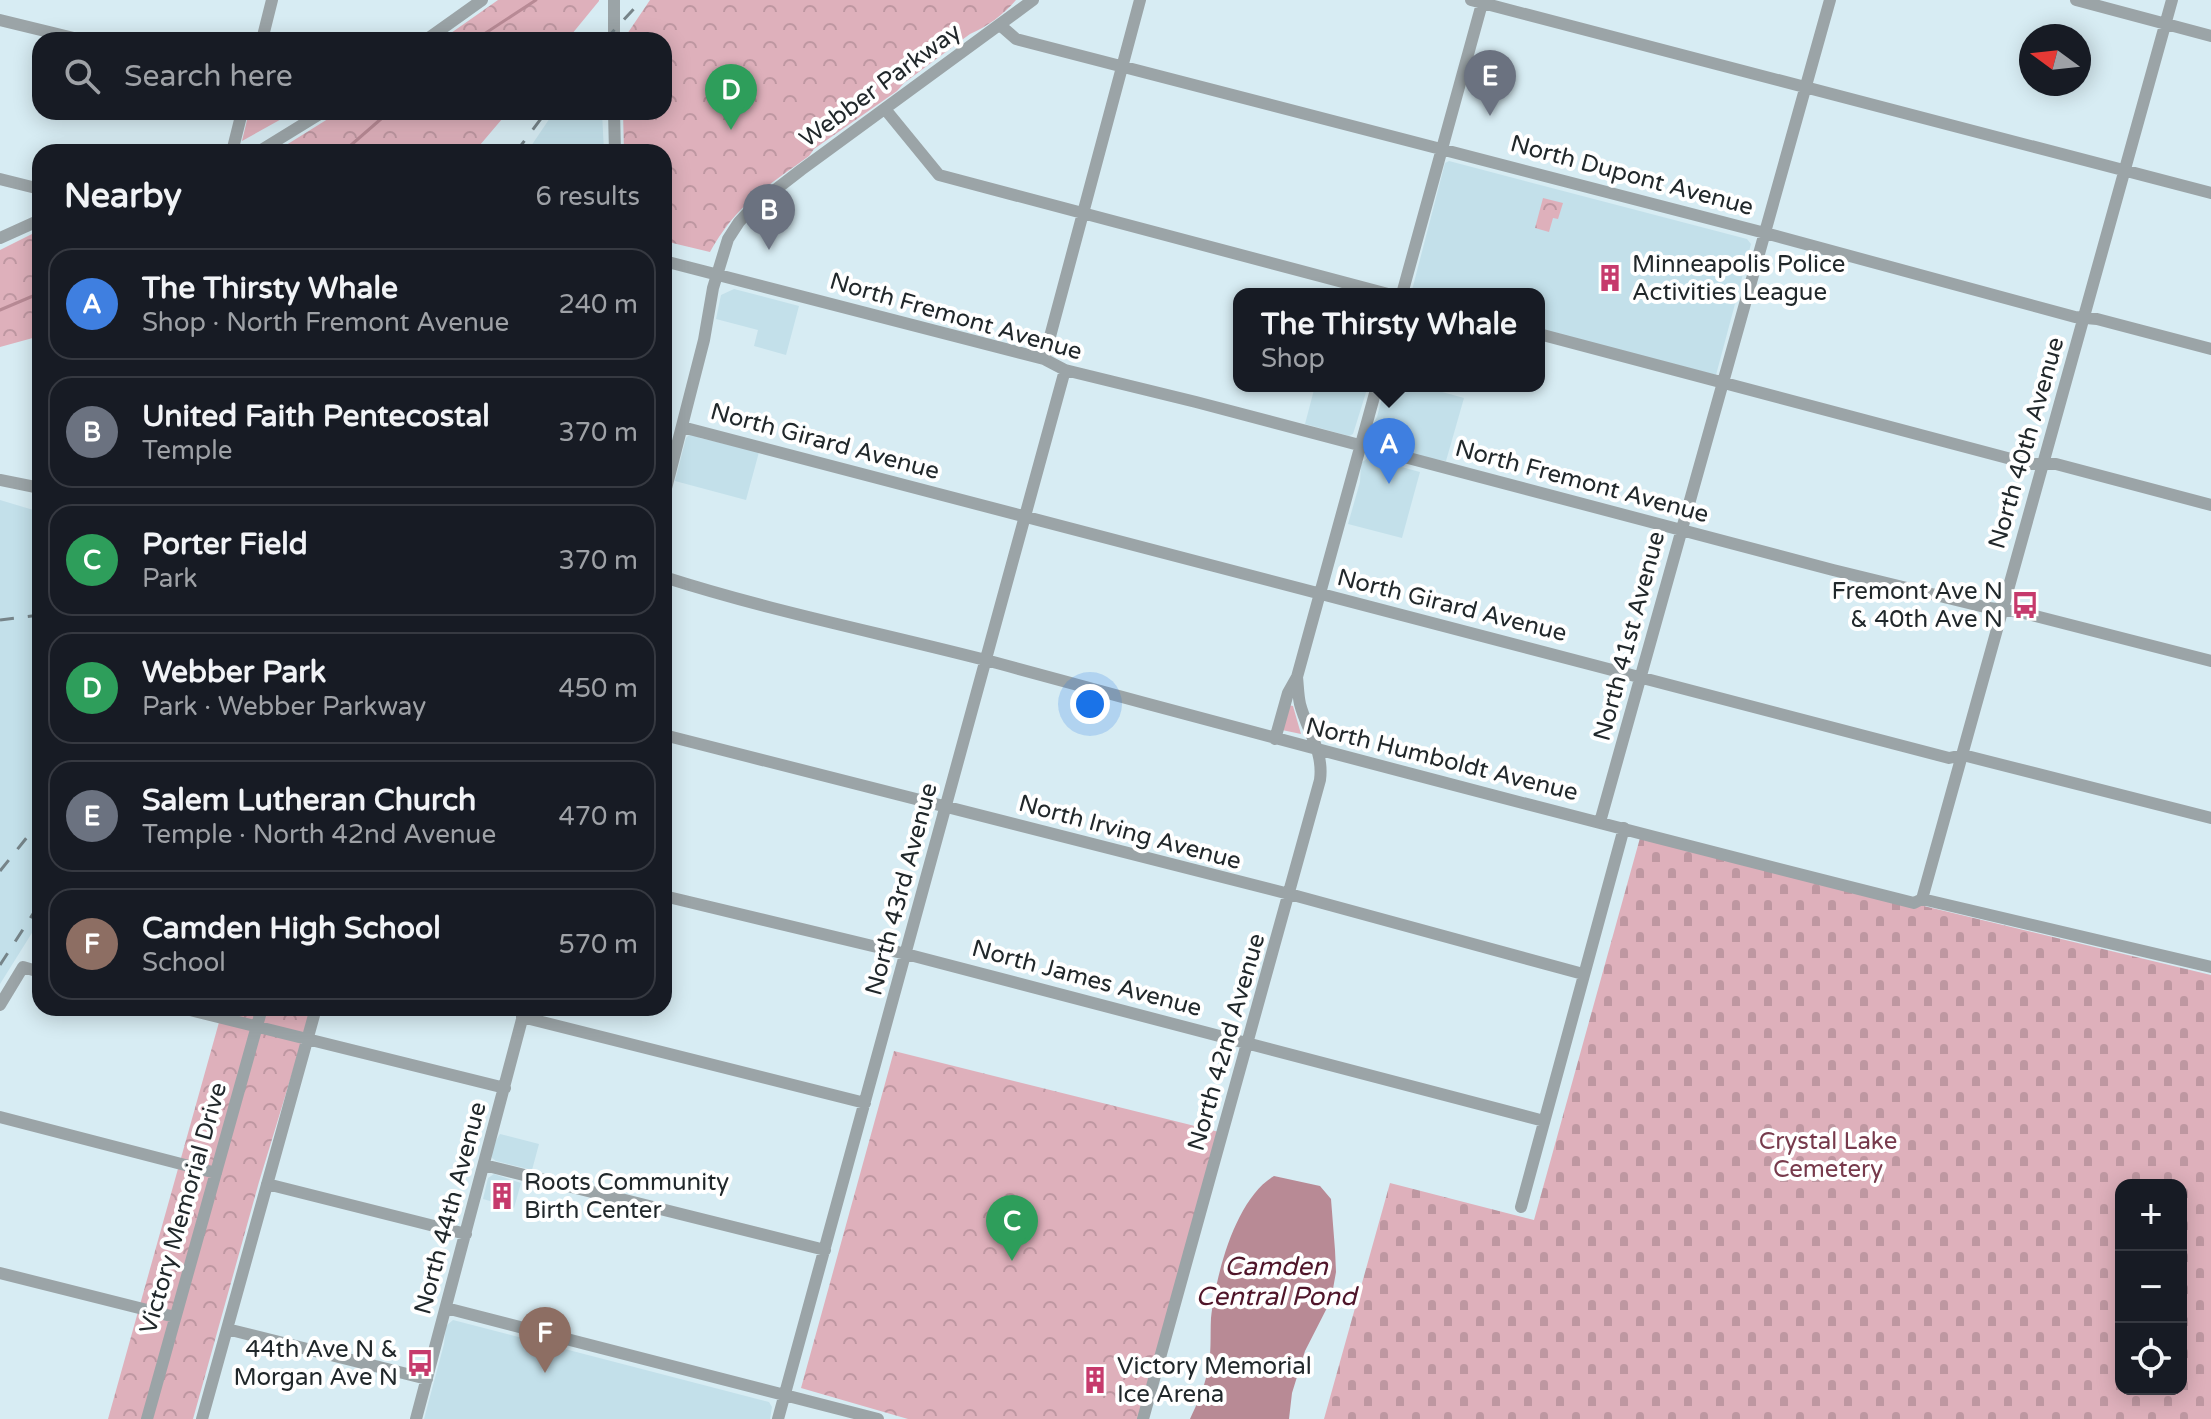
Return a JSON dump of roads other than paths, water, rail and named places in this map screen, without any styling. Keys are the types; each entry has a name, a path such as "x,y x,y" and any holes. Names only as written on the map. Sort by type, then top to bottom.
{"street":[{"path":"264,32 272,0"},
{"path":"437,32 482,0"},
{"path":"614,0 614,32"},
{"name":"Webber Parkway","path":"717,274 728,239 753,207 1033,0"},
{"path":"1044,359 1140,0"},
{"name":"North 41st Avenue","path":"1600,822 1830,0"},
{"path":"2076,0 2211,36"},
{"name":"North 40th Avenue","path":"1922,899 2172,0"},
{"path":"1404,288 1479,1 2211,193"},
{"path":"0,20 49,32"},
{"name":"North Dupont Avenue","path":"1000,25 1016,39 1442,148 2084,319 2097,319 2211,349"},
{"path":"885,109 939,175 1365,288"},
{"path":"234,144 240,120"},
{"path":"271,144 310,120"},
{"path":"614,120 615,144"},
{"path":"0,179 32,187"},
{"path":"0,238 32,224"},
{"name":"North Fremont Avenue","path":"672,263 1044,359 1065,370 1681,530 2211,661"},
{"path":"672,465 704,340 717,274"},
{"path":"1545,336 2030,464 2056,464 2211,505"},
{"name":"North 43rd Avenue","path":"778,1419 1065,370"},
{"name":"North 42nd Avenue","path":"1275,739 1288,693 1297,677 1375,392"},
{"name":"North Girard Avenue","path":"682,427 1949,758 1963,755 2211,818"},
{"path":"0,480 32,486"},
{"name":"North Humboldt Avenue","path":"672,580 717,594 986,660 1275,739 1914,903 1922,899 2211,967"},
{"name":"North 42nd Avenue","path":"1143,1419 1320,780 1322,767 1319,750 1300,703 1297,677"},
{"name":"North Irving Avenue","path":"672,737 1583,974"},
{"path":"1521,1207 1624,828"},
{"name":"North James Avenue","path":"672,898 906,954 1544,1121"},
{"path":"0,1005 23,967 32,970"},
{"path":"214,1016 505,1088"},
{"name":"Victory Memorial Drive","path":"147,1419 260,1016"},
{"path":"202,1419 314,1016"},
{"name":"North 44th Avenue","path":"416,1419 523,1016"},
{"path":"535,1016 865,1103"},
{"path":"0,1117 216,1173"},
{"path":"484,1165 825,1250"},
{"path":"267,1184 466,1234"},
{"path":"0,1273 175,1317"},
{"path":"446,1308 878,1419"},
{"path":"227,1329 427,1379"}],"water":[{"name":"Camden Central Pond","path":"1274,1176 1320,1186 1331,1199 1336,1272 1331,1300 1305,1351 1292,1393 1289,1419 1190,1419 1209,1366 1211,1318 1223,1260 1248,1202"}],"waterway":[{"path":"487,32 536,0"},
{"path":"352,144 380,120"},
{"path":"0,310 32,296"}],"railway":[{"path":"612,32 642,0"},
{"path":"522,144 540,120"},
{"path":"0,620 32,616"},
{"path":"0,871 32,831"},
{"path":"0,965 32,915"}],"place":[{"name":"Salem Lutheran Church","path":"1490,116"},
{"name":"Webber Park","path":"731,130"},
{"name":"United Faith Pentecostal","path":"769,250"},
{"name":"Minneapolis Police Activities League","path":"1610,278"},
{"name":"The Thirsty Whale","path":"1389,484"},
{"name":"Fremont Ave N & 40th Ave N","path":"2025,605"},
{"name":"Roots Community Birth Center","path":"502,1196"},
{"name":"Porter Field","path":"1012,1261"},
{"name":"44th Ave N & Morgan Ave N","path":"420,1363"},
{"name":"Camden High School","path":"545,1373"},
{"name":"Victory Memorial Ice Arena","path":"1095,1380"}],"park label":[{"name":"Crystal Lake Cemetery","path":"1828,1155"}]}
